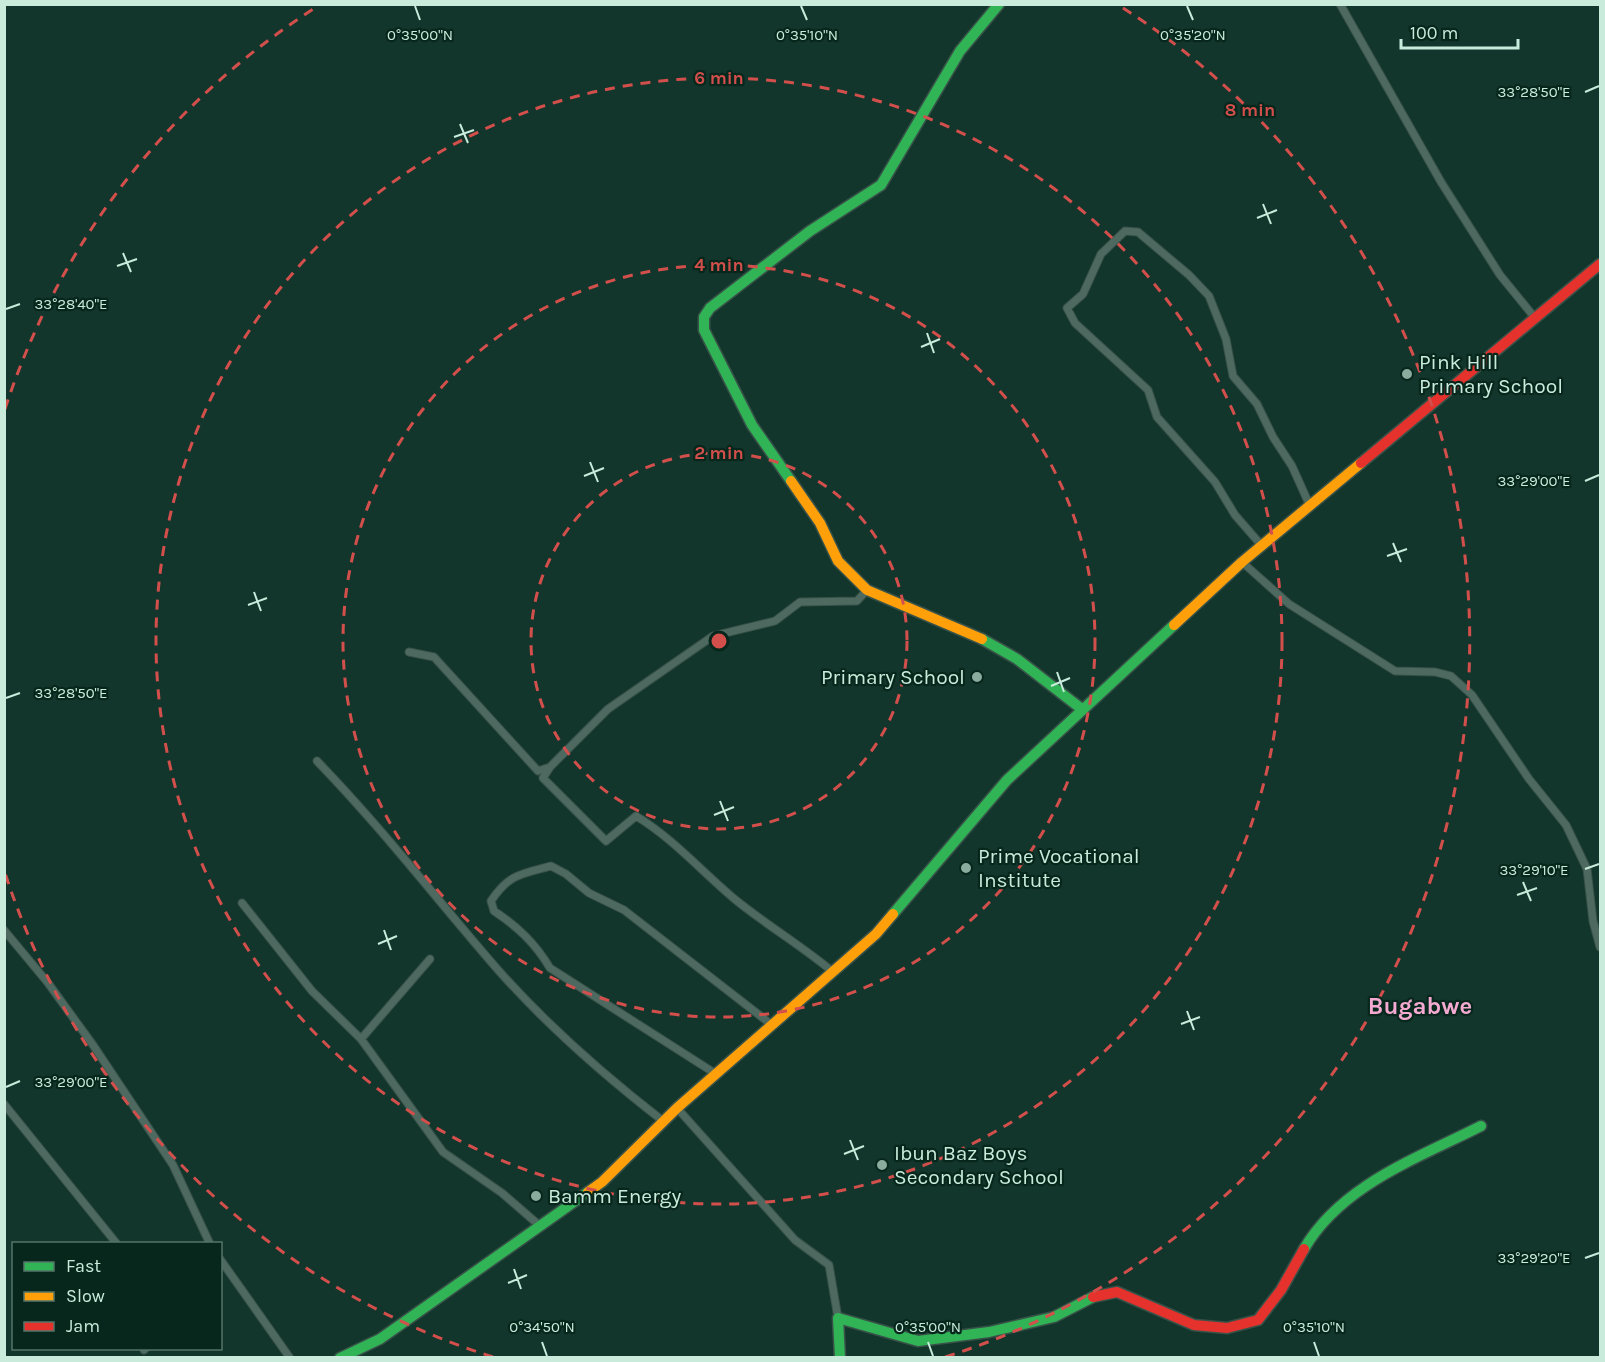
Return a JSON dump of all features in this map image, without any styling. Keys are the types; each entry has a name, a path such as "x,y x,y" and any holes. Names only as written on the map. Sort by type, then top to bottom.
{"street":[{"path":"999,4 960,51 881,185 810,231 710,308 704,317 704,330 752,425 820,523 838,561 867,590 985,640 1017,659 1083,710"},
{"path":"1340,4 1441,182 1500,275 1535,318"},
{"path":"1262,546 1235,515 1215,482 1157,417 1148,390 1075,323 1066,308 1083,294 1101,254 1125,231 1137,232 1189,275 1209,296 1226,339 1233,376 1257,404 1273,437 1292,466 1310,506"},
{"path":"340,1358 380,1339 602,1182 677,1108 876,934 1007,780 1242,562 1600,264"},
{"path":"1242,562 1289,604 1395,671 1435,672 1451,676 1472,695 1529,779 1566,825 1587,869 1591,887 1593,921 1600,946"},
{"path":"832,972 807,950 764,923 704,874 663,832 636,816 606,841 543,778 550,766 608,709 713,636 775,621 800,602 857,601 867,590"},
{"path":"409,652 434,657 538,771 550,766"},
{"path":"317,761 428,884 500,972 576,1050 663,1121"},
{"path":"716,1074 550,968 530,939 517,926 494,911 491,901 503,882 524,873 551,866 566,874 589,893 633,916 676,952 723,984 772,1025"},
{"path":"242,903 312,991 362,1039 443,1152 502,1193 540,1226"},
{"path":"4,930 93,1045 173,1165 209,1242"},
{"path":"362,1039 430,959"},
{"path":"4,1104 115,1242"},
{"path":"677,1108 795,1240 829,1265 838,1318 840,1358"},
{"path":"838,1318 918,1341 989,1332 1054,1317 1086,1298 1117,1292 1194,1325 1227,1328 1258,1320 1281,1290 1313,1234 1366,1184 1481,1126"},
{"path":"222,1261 290,1358"}],"traffic: fast":[{"path":"791,481 752,425 704,330 704,317 710,308 810,231 881,185 960,51 999,4"},
{"path":"893,914 1007,780 1174,625"},
{"path":"982,639 1017,659 1083,710"},
{"path":"1304,1249 1338,1207 1360,1190 1407,1162 1481,1126"},
{"path":"340,1358 380,1339 588,1192"},
{"path":"840,1358 838,1318 918,1341 989,1332 1054,1317 1093,1297"}],"traffic: slow":[{"path":"1174,625 1242,562 1361,463"},
{"path":"791,481 820,523 838,561 867,590 982,639"},
{"path":"588,1192 602,1182 677,1108 876,934 893,914"}],"traffic: jam":[{"path":"1361,463 1600,264"},
{"path":"1093,1297 1117,1292 1194,1325 1227,1328 1258,1320 1281,1290 1304,1249"}],"place":[{"name":"Pink Hill Primary School","path":"1407,374"},
{"name":"Primary School","path":"977,677"},
{"name":"Prime Vocational Institute","path":"966,868"},
{"name":"Ibun Baz Boys Secondary School","path":"882,1165"},
{"name":"Bamm Energy","path":"536,1196"}],"district":[{"name":"Bugabwe","path":"1420,1006"}]}
